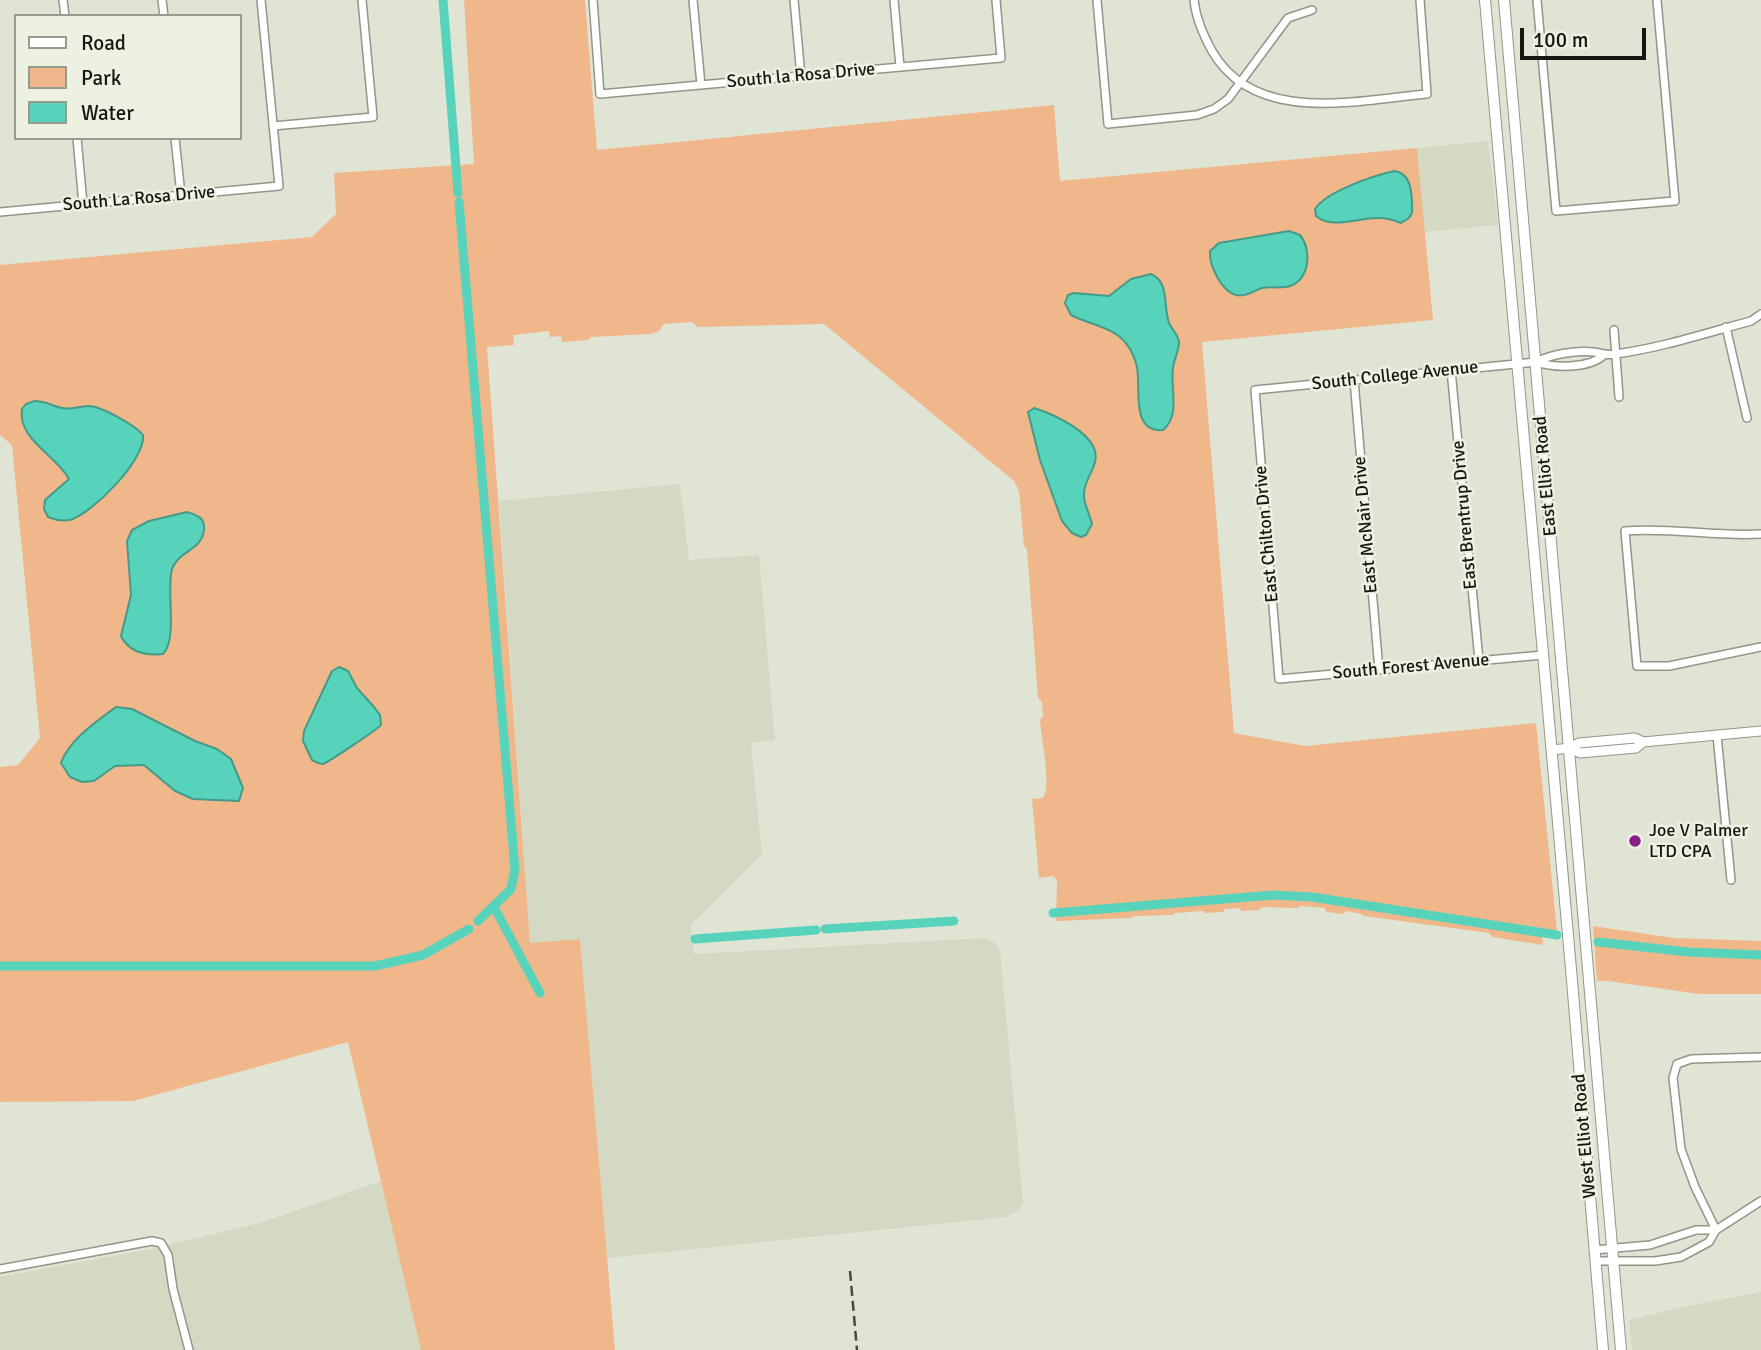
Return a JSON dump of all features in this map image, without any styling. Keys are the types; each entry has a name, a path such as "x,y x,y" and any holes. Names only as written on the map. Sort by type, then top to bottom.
{"main road":[{"name":"East Elliot Road","path":"1485,0 1567,923"},
{"name":"East Elliot Road","path":"1503,0 1588,952"},
{"path":"1509,266 1527,265"},
{"name":"West Elliot Road","path":"1567,923 1602,1350"},
{"name":"West Elliot Road","path":"1588,952 1621,1350"}],"street":[{"path":"261,0 273,126 373,117 362,0"},
{"name":"South la Rosa Drive","path":"593,0 600,94 1001,58 996,0"},
{"path":"693,0 701,85"},
{"path":"794,0 801,76"},
{"path":"894,0 900,67"},
{"path":"1097,0 1108,124 1197,116 1214,109 1228,99 1289,18 1312,10"},
{"path":"1194,0 1202,33 1216,58 1241,82 1267,96 1295,103 1316,104 1427,94 1420,0"},
{"path":"1537,0 1556,211 1675,201 1657,0"},
{"name":"South La Rosa Drive","path":"0,212 279,186 273,126"},
{"path":"77,140 83,204"},
{"path":"176,140 181,195"},
{"name":"South College Avenue","path":"1255,390 1536,362 1548,356 1578,353 1616,354 1674,342 1751,321 1761,314"},
{"path":"1727,327 1747,418"},
{"path":"1614,330 1619,397"},
{"path":"1578,353 1579,364"},
{"name":"South College Avenue","path":"1536,362 1549,367 1579,364 1597,362 1604,355"},
{"name":"East Brentrup Drive","path":"1451,370 1479,660"},
{"name":"East McNair Drive","path":"1354,380 1379,670"},
{"name":"East Chilton Drive","path":"1255,390 1279,679"},
{"path":"1761,534 1652,529 1625,531 1637,666 1669,666 1761,647"},
{"name":"South Forest Avenue","path":"1279,679 1544,654"},
{"path":"1552,750 1570,748 1583,753 1636,748 1643,742 1761,730"},
{"path":"1717,735 1731,880"},
{"path":"1716,1230 1695,1188 1681,1149 1674,1078 1677,1064 1691,1059 1761,1057"},
{"path":"1594,1255 1655,1261 1681,1257 1709,1242 1716,1230 1761,1201"},
{"path":"1612,1255 1662,1243 1704,1228 1716,1230"},
{"path":"0,1269 139,1244 161,1243 168,1255 173,1289 189,1350"}],"shaded area":[{"path":"1488,141 1498,225 1424,232 1417,148"},
{"path":"680,484 689,560 759,555 775,740 751,743 762,854 691,925 694,954 985,938 995,943 1000,950 1023,1202 1020,1209 1006,1217 607,1258 580,940 530,943 499,501"},
{"path":"381,1181 421,1350 0,1350 0,1277 151,1249 260,1223"},
{"path":"1761,1292 1761,1350 1632,1350 1629,1320"}],"green space":[{"path":"464,0 585,0 597,150 1054,105 1060,181 1417,148 1433,320 1202,342 1234,733 1305,746 1536,723 1557,931 1542,930 1543,945 1492,937 1489,933 1364,916 1346,911 1343,914 1327,912 1324,908 1300,906 1056,921 1057,880 1053,876 1039,878 1032,799 1043,798 1045,792 1046,772 1040,720 1043,716 1042,702 1038,698 1027,549 1024,546 1019,491 1014,481 824,324 698,327 692,322 664,324 659,331 650,334 591,337 588,340 562,342 561,336 550,337 549,331 513,335 514,345 487,347 530,943 580,939 615,1350 421,1350 348,1042 133,1101 0,1102 0,767 18,765 40,738 12,445 0,435 0,265 312,237 336,214 334,173 474,164"},
{"path":"1593,926 1674,938 1761,941 1761,994 1699,994 1597,981"}],"water":[{"path":"1394,171 1405,176 1411,193 1412,213 1401,223 1390,219 1371,218 1338,223 1316,216 1315,209 1329,196 1363,180"},
{"path":"1289,231 1300,235 1306,248 1307,263 1297,282 1287,287 1262,288 1240,295 1225,288 1214,270 1210,251 1219,243"},
{"path":"1151,274 1161,283 1167,317 1179,342 1172,376 1172,417 1163,430 1153,429 1141,417 1137,367 1127,345 1107,329 1071,315 1065,303 1068,295 1074,293 1109,296 1131,279"},
{"path":"35,401 65,408 95,407 126,422 143,435 136,457 116,484 92,507 70,520 48,517 44,509 45,500 69,479 32,438 22,420 22,409 26,404"},
{"path":"1034,408 1074,427 1091,443 1095,452 1095,462 1084,493 1092,524 1086,535 1081,537 1072,533 1062,521 1040,460 1028,412"},
{"path":"187,512 201,519 204,525 203,536 179,558 172,569 171,626 167,647 163,654 138,652 128,646 121,636 131,595 127,541 132,530 149,521"},
{"path":"339,667 348,671 357,688 380,715 381,725 320,764 312,760 303,741 304,731 332,671"},
{"path":"116,707 132,709 195,741 217,749 231,759 243,788 239,801 193,799 175,791 144,765 115,766 94,781 82,782 70,777 61,763 70,747 84,732"}],"waterway":[{"path":"443,0 458,193"},
{"path":"459,202 515,869 511,889 478,921"},
{"path":"1053,913 1273,895 1312,897 1557,935"},
{"path":"494,907 540,993"},
{"path":"825,929 954,921"},
{"path":"0,966 375,966 423,955 469,929"},
{"path":"695,939 816,930"},
{"path":"1598,942 1688,952 1761,955"}],"railway":[{"path":"850,1271 857,1350"}],"place":[{"name":"Joe V Palmer LTD CPA","path":"1635,841"}]}
